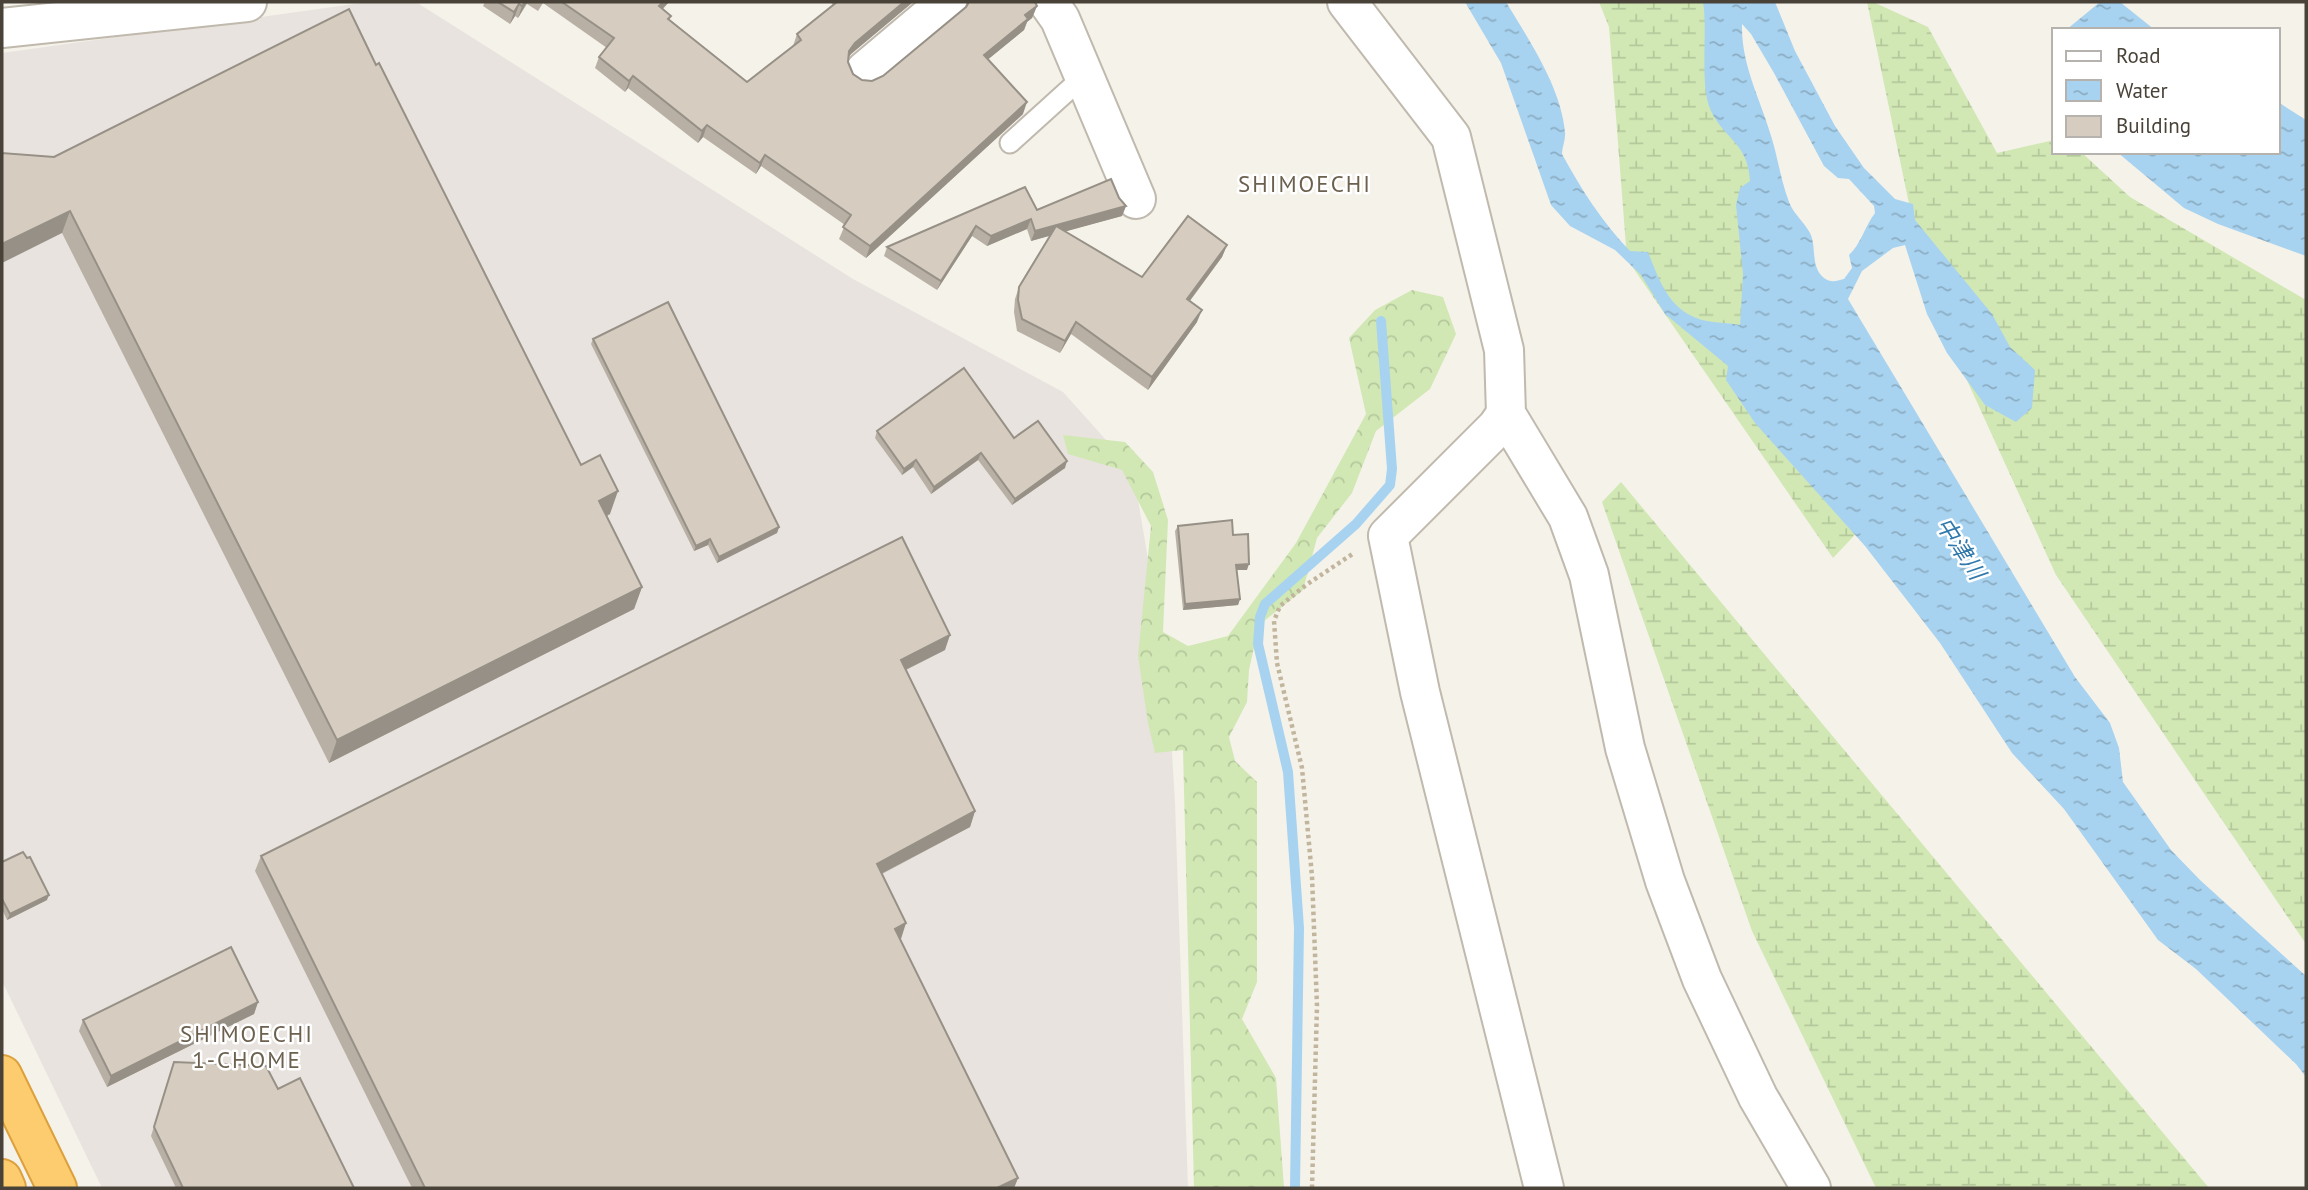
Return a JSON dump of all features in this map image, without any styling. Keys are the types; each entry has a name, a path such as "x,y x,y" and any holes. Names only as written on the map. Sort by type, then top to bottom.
{"highway":[{"path":"2,1075 57,1188"},
{"path":"2,1179 6,1188"}],"street":[{"path":"2,28 247,2"},
{"path":"865,71 947,2"},
{"path":"1048,2 1060,19 1136,199"},
{"path":"1347,2 1451,137 1504,350 1506,414 1567,517 1588,575 1626,748 1665,881 1702,979 1758,1097 1811,1188"},
{"path":"1506,414 1488,436 1388,536 1420,692 1544,1188"}],"lane":[{"path":"1010,143 1084,76"}],"path":[{"path":"1312,1188 1317,1006 1312,876 1302,768 1277,663 1274,621 1280,606 1306,585 1352,554 1388,536"}],"shaded area":[{"path":"368,2 416,2 853,279 1063,392 1133,470 1167,672 1175,802 1188,1188 102,1188 2,981 2,53"}],"green space":[{"path":"1599,2 1720,2 1870,519 1833,558 1627,259 1609,27"},
{"path":"1867,2 1873,2 1928,27 1997,153 2052,140 2052,154 2083,154 2130,197 2306,300 2306,944 2056,575 1928,295"},
{"path":"1412,290 1443,297 1456,334 1430,389 1376,431 1352,493 1317,538 1303,590 1259,625 1249,670 1247,702 1229,737 1235,761 1257,782 1257,982 1242,1019 1276,1078 1284,1188 1194,1188 1183,750 1155,753 1138,656 1151,526 1122,470 1068,454 1063,435 1125,442 1153,472 1168,520 1163,632 1188,646 1228,636 1296,543 1366,414 1349,338 1375,310"},
{"path":"1621,482 2209,1188 1876,1188 1752,931 1602,502"}],"water":[{"name":"中津川","path":"1465,2 1506,2 1551,81 1565,132 1562,154 1610,229 1630,251 1648,252 1668,295 1684,311 1707,321 1740,325 1743,274 1736,205 1740,188 1750,181 1745,158 1717,121 1707,101 1703,2 1775,2 1795,51 1835,126 1864,168 1895,199 1913,204 1915,220 1992,314 2010,347 2035,370 2032,408 2016,422 1985,405 1947,353 1927,314 1905,245 1893,248 1862,271 1848,299 2075,677 2110,723 2119,748 2123,782 2171,850 2200,880 2306,976 2306,1077 2296,1064 2196,969 2158,940 2064,809 2012,753 1940,643 1865,546 1755,423 1726,380 1728,366 1665,314 1641,275 1615,250 1570,226 1551,205 1501,63","holes":["1742,24 1751,34 1824,166 1838,178 1849,179 1874,206 1875,213 1849,255 1852,268 1844,279 1829,281 1820,273 1815,263 1810,233 1789,202 1772,139 1748,69"]},
{"path":"2100,2 2120,2 2152,28 2068,28"},
{"path":"2280,103 2306,120 2306,256 2218,224 2184,208 2119,154 2280,154"}],"building":[{"path":"498,2 525,2 522,6 519,4 514,12"},
{"path":"562,2 663,2 659,6 671,16 668,19 747,82 801,40 797,34 837,2 904,2 849,51 848,62 853,74 862,80 872,81 883,76 969,2 1035,2 1037,6 1025,15 1028,19 984,55 1027,102 870,246 843,227 851,215 765,155 760,163 707,125 702,131 633,76 629,81 599,57 614,38"},
{"path":"349,9 376,65 379,63 581,465 600,455 618,491 599,501 642,587 337,740 70,211 2,244 2,153 54,157"},
{"path":"1111,179 1119,198 1126,206 1035,231 1031,219 991,236 976,226 941,281 887,247 1025,187 1037,210"},
{"path":"1188,216 1227,245 1187,299 1202,310 1152,377 1076,322 1065,341 1022,319 1018,300 1019,287 1056,226 1142,277"},
{"path":"668,302 779,527 719,557 710,539 696,546 593,339"},
{"path":"964,368 1014,438 1038,421 1067,461 1015,499 981,453 934,487 916,460 904,469 877,431"},
{"path":"1232,520 1233,535 1248,534 1249,564 1236,565 1240,599 1185,604 1178,526"},
{"path":"902,537 950,635 901,660 975,811 877,864 906,923 895,929 1018,1178 997,1188 425,1188 261,856"},
{"path":"23,852 27,858 30,857 49,895 10,914 2,899 2,862"},
{"path":"231,947 258,1002 111,1076 83,1020"},
{"path":"174,1062 266,1066 278,1089 300,1078 354,1188 183,1188 154,1127"}],"waterway":[{"path":"1295,1188 1299,928 1288,772 1258,644 1260,617 1265,604 1356,524 1390,485 1392,469 1381,321"}],"district":[{"name":"SHIMOECHI","path":"1305,183"},
{"name":"SHIMOECHI 1-CHOME","path":"247,1046"}]}
